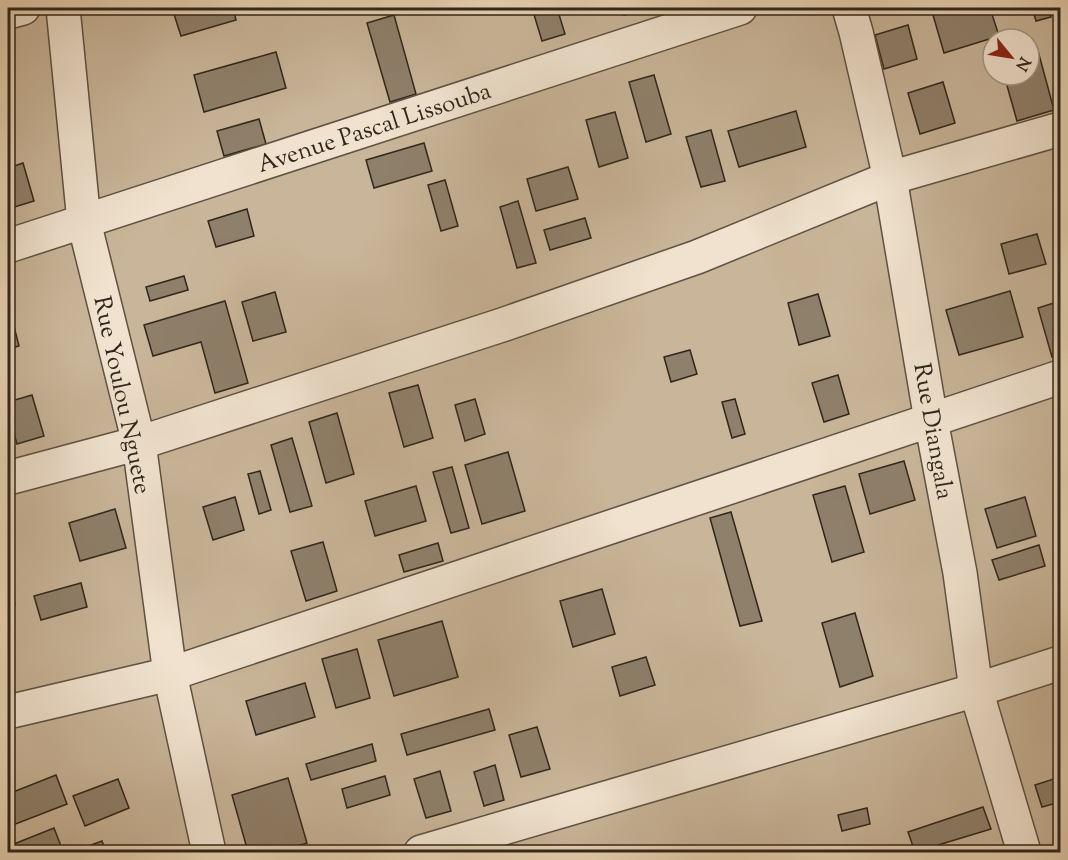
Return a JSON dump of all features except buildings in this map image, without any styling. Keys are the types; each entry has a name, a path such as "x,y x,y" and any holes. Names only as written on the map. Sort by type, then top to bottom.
{"street":[{"path":"8,12 23,8"},
{"name":"Rue Youlou Nguete","path":"63,8 84,222 139,443 170,674 209,852"},
{"name":"Avenue Pascal Lissouba","path":"8,246 740,8"},
{"name":"Rue Diangala","path":"849,8 890,178 931,420 960,573 976,690 1024,852"},
{"path":"8,478 139,443 490,329 697,257 890,178 1060,129"},
{"path":"8,712 170,674 1060,377"},
{"path":"421,852 976,690 1060,663"}],"shaded area":[{"path":"8,8 1060,8 1060,852 8,852"}]}
